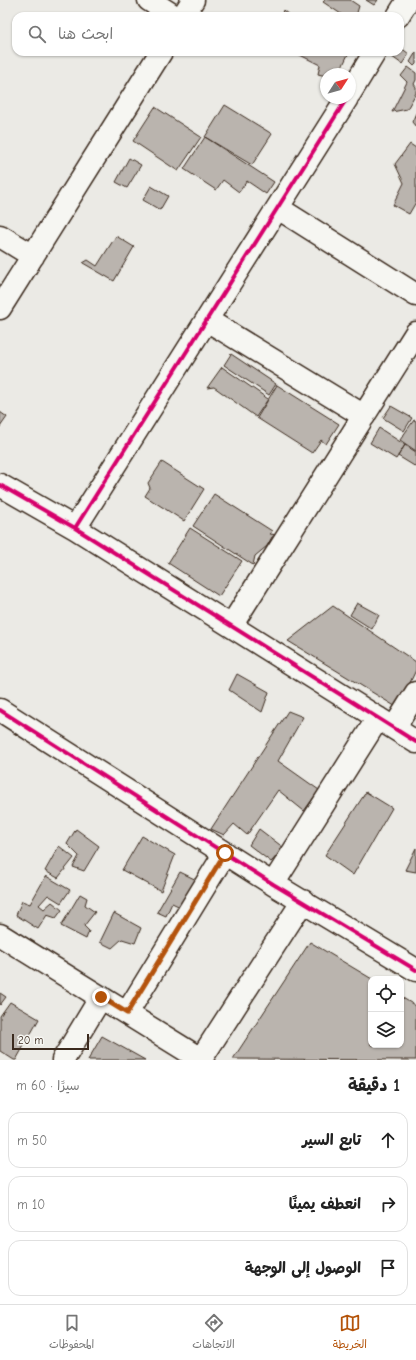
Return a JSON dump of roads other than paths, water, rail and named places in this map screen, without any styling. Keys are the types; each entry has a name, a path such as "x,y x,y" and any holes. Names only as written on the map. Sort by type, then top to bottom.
{"street":[{"path":"149,0 168,12"},
{"path":"186,12 193,0"},
{"path":"400,12 408,0"},
{"path":"0,308 158,56"},
{"path":"356,83 373,56"},
{"path":"75,528 343,104"},
{"path":"278,208 416,295"},
{"path":"0,236 32,256"},
{"path":"207,320 364,416"},
{"path":"231,626 416,333"},
{"path":"2,492 75,528 416,742"},
{"path":"274,884 386,723 416,693"},
{"path":"0,710 274,884 416,970"},
{"path":"127,1013 225,853"},
{"path":"0,935 202,1060 302,901"},
{"path":"63,1060 101,997"}]}
